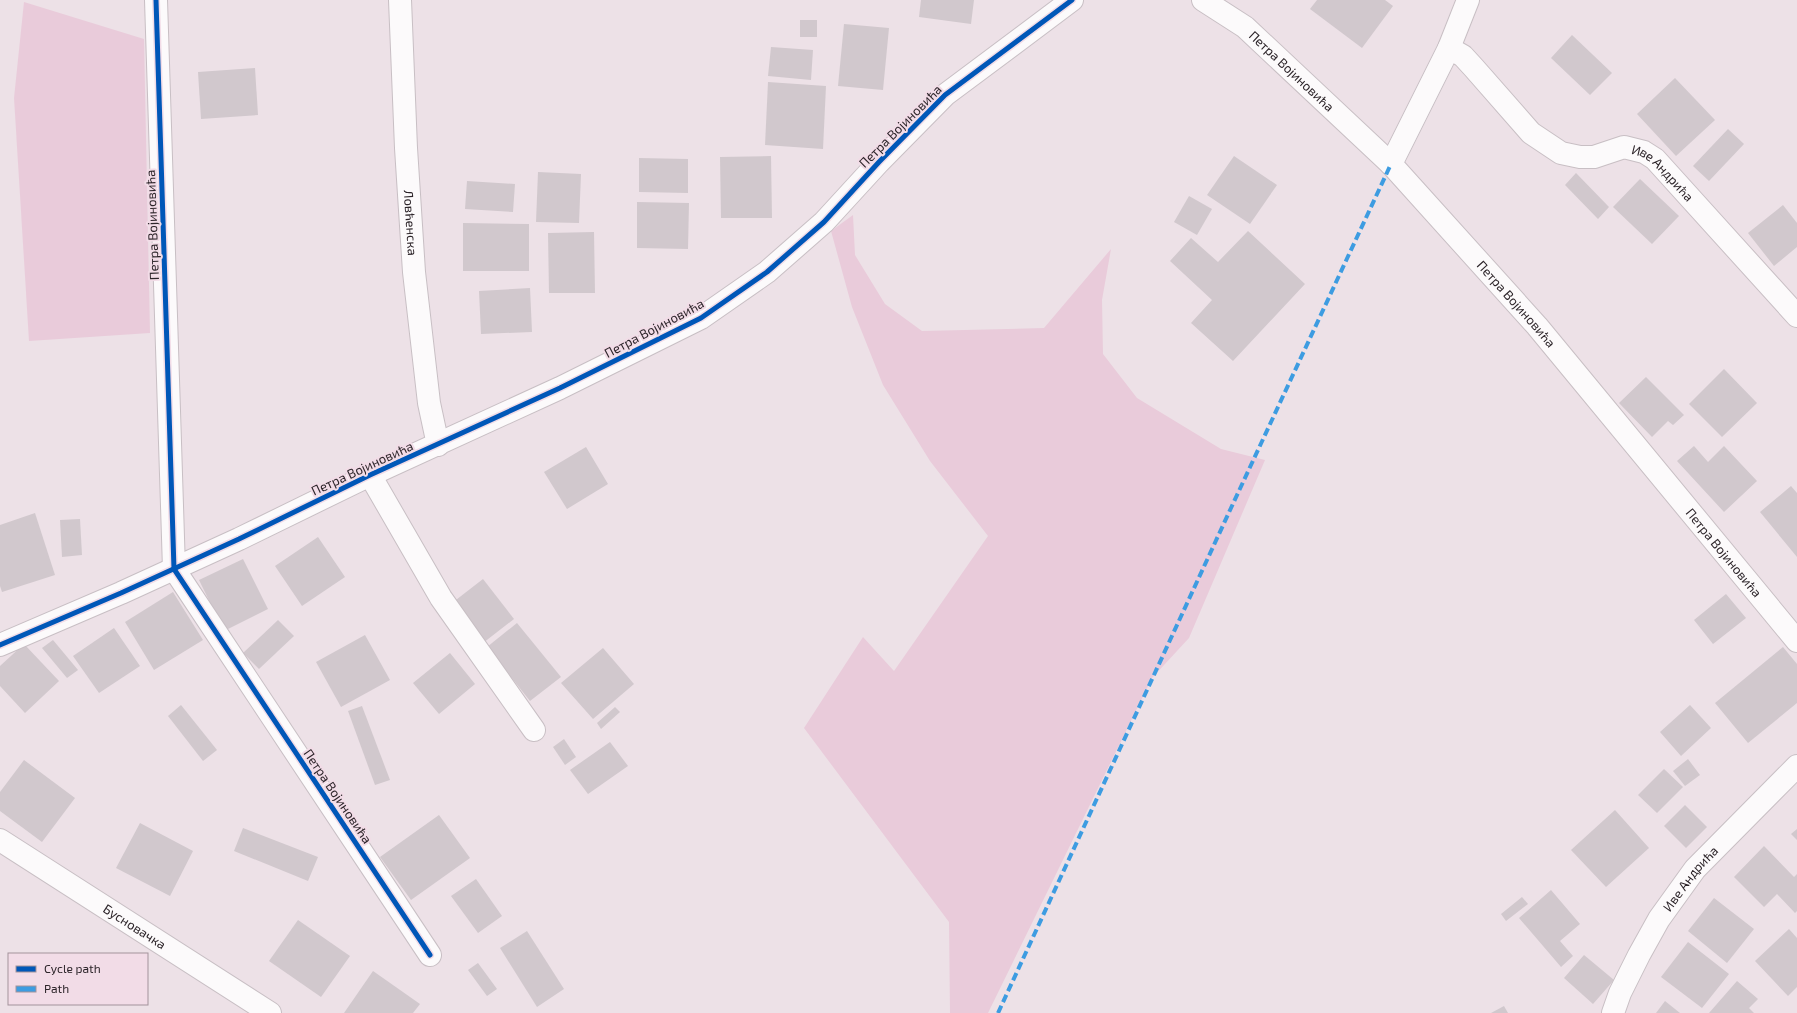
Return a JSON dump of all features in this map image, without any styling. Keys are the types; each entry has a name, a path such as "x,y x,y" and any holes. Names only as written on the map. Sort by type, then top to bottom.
{"street":[{"name":"Петра Војиновића","path":"156,0 174,569 430,955"},
{"name":"Ловћенска","path":"400,0 406,148 414,272 429,403 438,444"},
{"name":"Петра Војиновића","path":"0,645 239,539 370,475 560,388 701,318 767,272 824,222 879,162 945,95 1072,0"},
{"name":"Петра Војиновића","path":"1203,0 1245,27 1391,164 1537,326 1797,641"},
{"path":"1391,164 1449,48 1468,0"},
{"name":"Иве Андрића","path":"1449,48 1462,56 1470,64 1531,133 1561,153 1580,157 1594,157 1624,147 1644,152 1655,159 1797,316"},
{"name":"Петра Војиновића","path":"370,475 441,598 534,730"},
{"name":"Иве Андрића","path":"1612,1013 1627,980 1659,919 1695,869 1797,766"},
{"name":"Бусновачка","path":"0,840 270,1013"}],"shaded area":[{"path":"24,2 144,39 150,333 29,341 14,98"},
{"path":"853,215 855,255 885,304 922,331 1044,328 1111,249 1102,300 1103,354 1137,398 1221,449 1265,460 1189,638 1152,678 988,1013 950,1013 949,922 804,728 863,637 894,671 988,536 930,461 883,385 852,307 831,231"}],"building":[{"path":"921,0 974,0 971,24 919,17"},
{"path":"1317,0 1385,0 1393,6 1362,48 1310,9"},
{"path":"800,20 817,20 817,37 800,37"},
{"path":"844,24 889,28 883,90 838,86"},
{"path":"1572,35 1612,73 1590,95 1551,58"},
{"path":"771,47 813,50 811,80 768,76"},
{"path":"255,68 258,115 201,119 198,72"},
{"path":"1675,78 1715,120 1676,156 1637,114"},
{"path":"768,82 826,86 823,149 765,145"},
{"path":"1728,129 1744,144 1709,181 1693,166"},
{"path":"771,156 772,218 721,218 720,157"},
{"path":"1234,156 1277,185 1250,224 1207,195"},
{"path":"639,158 688,159 688,193 639,192"},
{"path":"538,172 581,174 579,223 536,222"},
{"path":"1576,173 1609,207 1598,219 1565,185"},
{"path":"1640,179 1679,216 1652,244 1613,207"},
{"path":"467,181 515,184 513,212 465,209"},
{"path":"1189,196 1212,209 1197,235 1174,222"},
{"path":"637,202 689,203 688,249 637,248"},
{"path":"1783,205 1797,223 1797,247 1774,266 1748,233"},
{"path":"463,223 529,224 529,271 463,271"},
{"path":"1248,231 1305,284 1233,361 1191,323 1212,300 1170,261 1191,238 1218,262"},
{"path":"594,232 595,293 549,293 548,233"},
{"path":"530,288 532,332 481,334 479,291"},
{"path":"1724,369 1757,403 1722,437 1689,404"},
{"path":"1646,377 1684,415 1673,425 1668,421 1652,437 1619,403"},
{"path":"1694,446 1708,462 1724,446 1757,481 1724,512 1677,461"},
{"path":"586,447 608,484 567,509 544,472"},
{"path":"1791,486 1797,493 1797,557 1760,512"},
{"path":"35,513 55,575 2,592 0,586 0,525"},
{"path":"80,519 82,555 62,557 60,520"},
{"path":"318,537 345,577 302,606 275,566"},
{"path":"243,559 268,609 224,631 199,580"},
{"path":"483,579 514,619 483,643 452,603"},
{"path":"173,592 203,640 154,670 125,622"},
{"path":"1726,594 1746,618 1713,644 1694,620"},
{"path":"278,620 294,636 259,669 243,653"},
{"path":"517,623 561,677 530,701 487,647"},
{"path":"114,628 140,666 99,693 73,656"},
{"path":"365,635 390,680 341,707 316,662"},
{"path":"53,640 78,670 67,678 42,648"},
{"path":"24,644 59,681 25,713 0,686 0,666"},
{"path":"1783,647 1797,664 1797,703 1748,743 1715,703"},
{"path":"603,648 634,684 593,719 561,683"},
{"path":"450,653 475,684 439,714 413,683"},
{"path":"181,705 217,750 203,761 168,716"},
{"path":"1690,705 1711,728 1681,756 1660,732"},
{"path":"362,706 390,780 375,785 348,711"},
{"path":"615,707 620,712 601,729 597,723"},
{"path":"564,739 576,757 565,765 553,747"},
{"path":"610,742 628,766 588,794 570,770"},
{"path":"1688,759 1700,775 1685,786 1673,771"},
{"path":"24,760 75,798 42,842 0,811 0,792"},
{"path":"1664,769 1683,787 1657,813 1638,795"},
{"path":"1685,805 1707,827 1686,848 1664,826"},
{"path":"1615,810 1649,848 1606,887 1571,850"},
{"path":"439,815 470,858 411,900 380,857"},
{"path":"140,823 193,851 170,896 116,868"},
{"path":"243,828 318,857 308,881 234,851"},
{"path":"1797,829 1797,840 1791,834"},
{"path":"1764,846 1794,877 1797,874 1797,911 1795,913 1777,894 1764,907 1734,877"},
{"path":"476,879 502,916 478,933 451,896"},
{"path":"1551,890 1580,924 1560,941 1573,956 1561,967 1519,918"},
{"path":"1522,897 1528,904 1506,921 1501,914"},
{"path":"1714,898 1754,929 1727,963 1688,931"},
{"path":"298,920 350,956 321,997 269,961"},
{"path":"1789,929 1797,938 1797,987 1788,996 1755,961"},
{"path":"527,931 564,989 537,1007 500,948"},
{"path":"1688,942 1729,974 1702,1008 1661,977"},
{"path":"1584,955 1614,980 1593,1004 1564,978"},
{"path":"478,963 497,989 487,996 468,970"},
{"path":"373,971 420,1004 413,1013 344,1013"},
{"path":"1737,981 1758,999 1749,1008 1754,1013 1709,1013"},
{"path":"1665,1001 1680,1013 1656,1013"},
{"path":"1504,1006 1508,1013 1491,1013"}],"marked path":[{"path":"998,1013 1391,164"}],"cycle path":[{"path":"156,0 174,569 430,955"},
{"path":"0,645 121,593 239,539 370,475 560,388 701,318 767,272 824,222 879,162 945,95 1072,0"}]}
